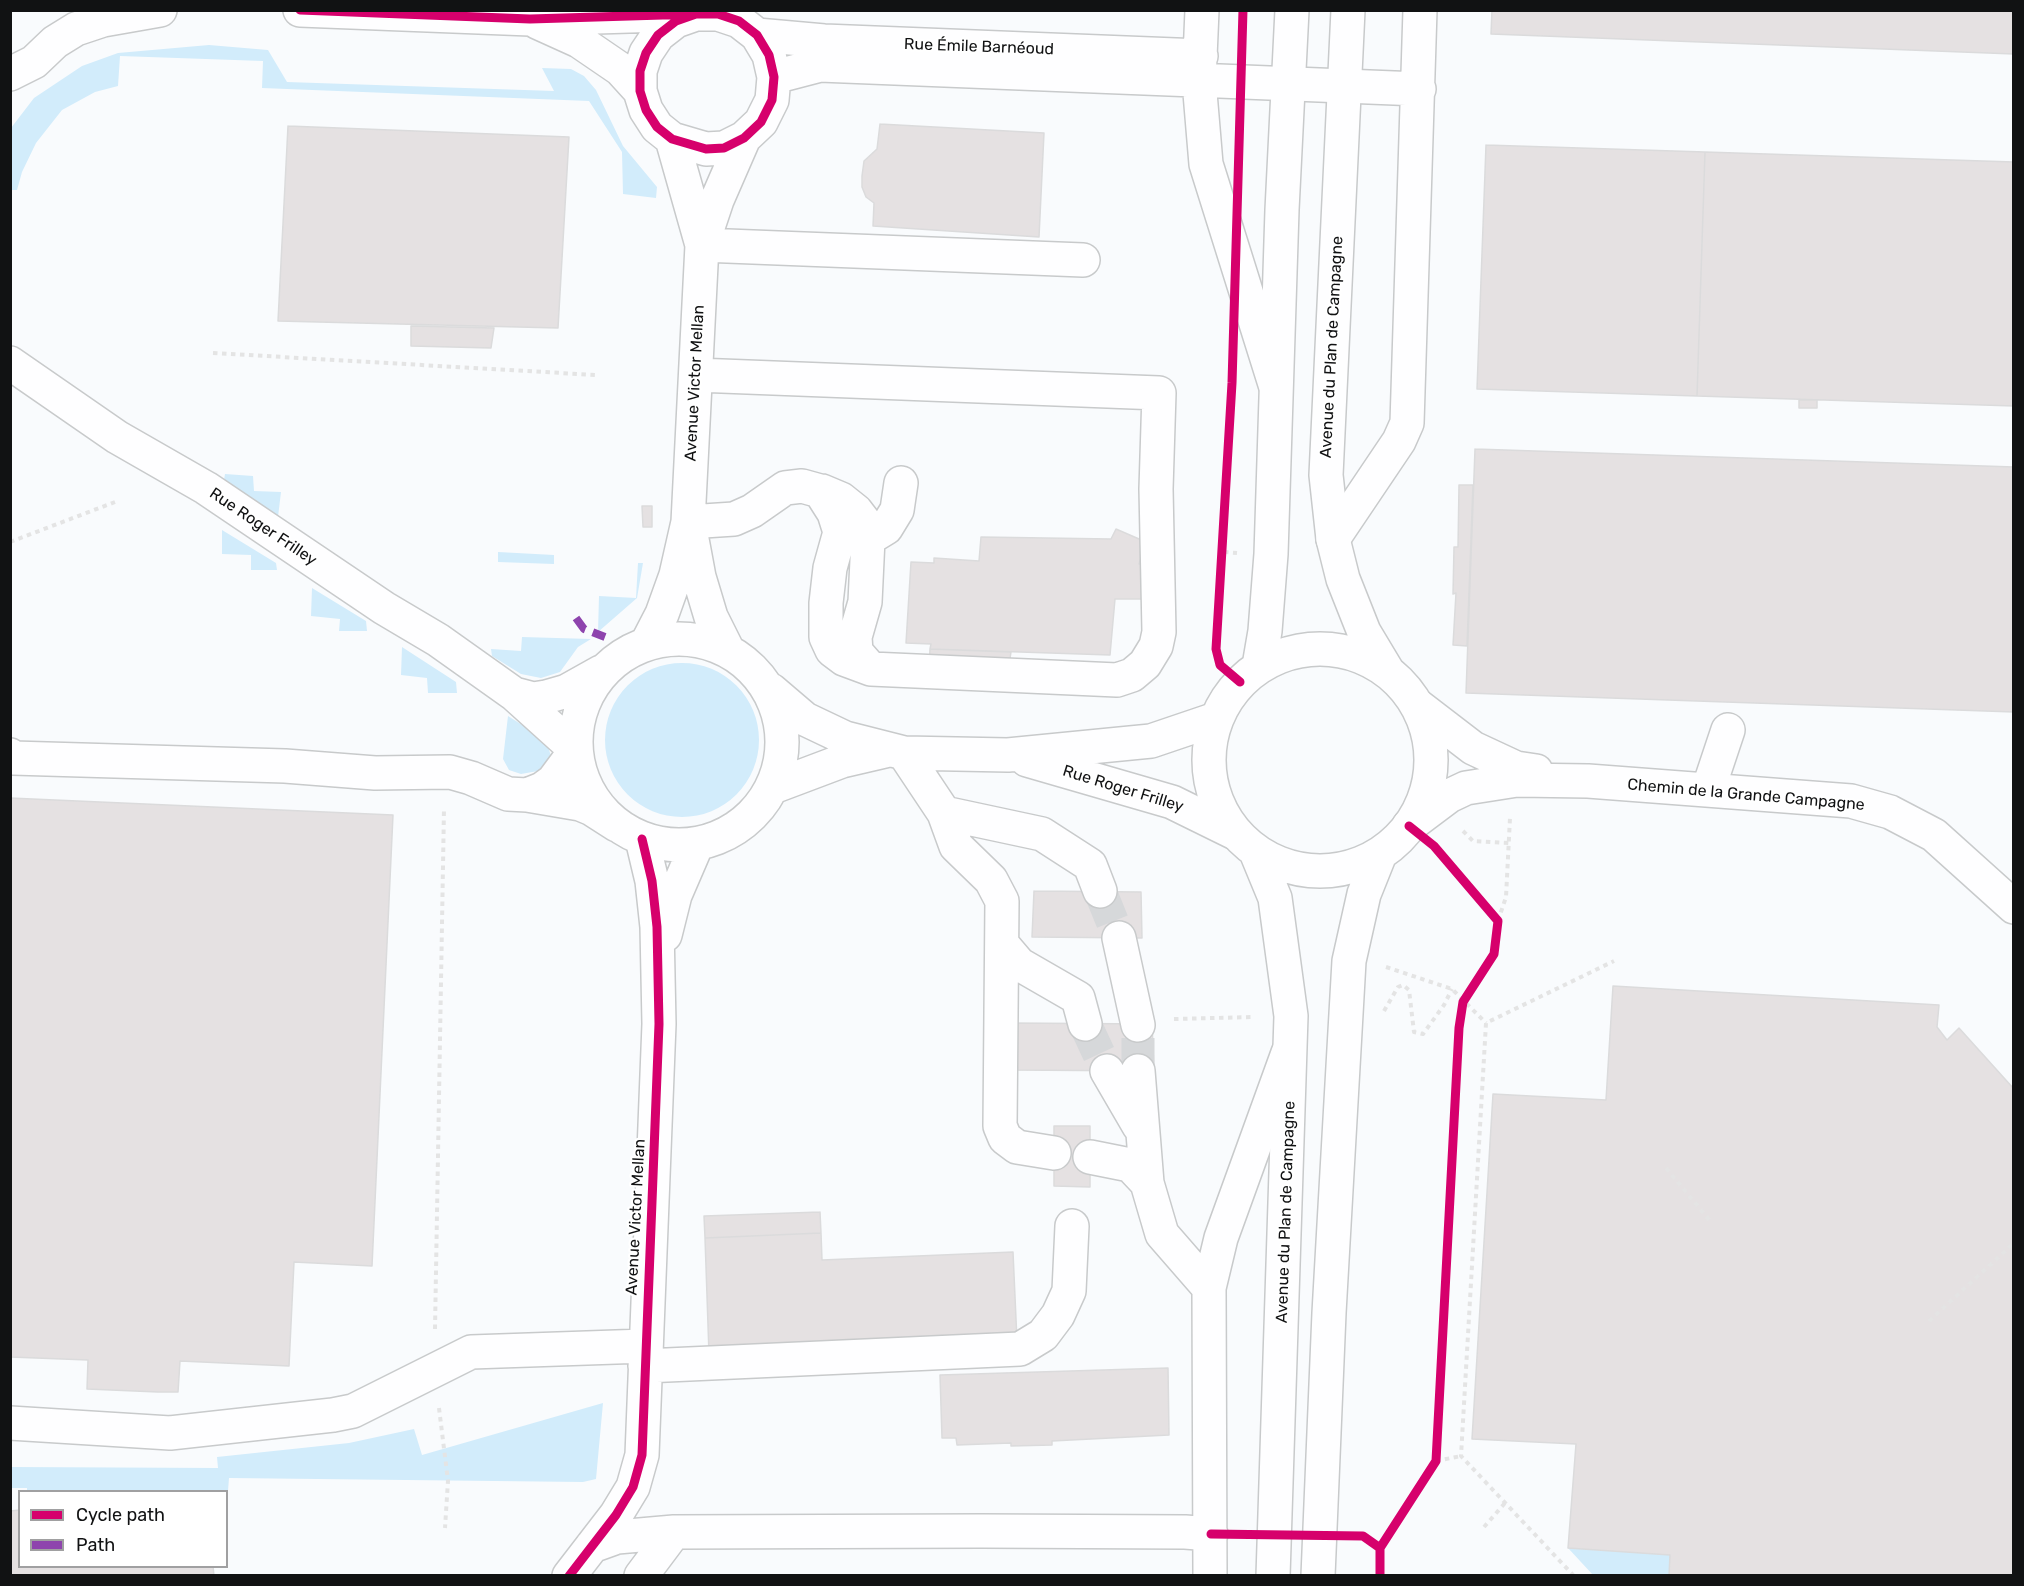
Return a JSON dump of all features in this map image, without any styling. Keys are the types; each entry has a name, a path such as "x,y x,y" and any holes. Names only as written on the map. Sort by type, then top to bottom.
{"street":[{"path":"55,42 68,10"},
{"path":"10,74 34,62 55,42 76,28 103,20 160,10"},
{"path":"300,10 530,19 696,14 718,14 739,21 757,35 769,55 774,77 772,100 761,122 744,138 724,148 706,149 672,139 657,127 646,110 640,91 640,71 646,52 658,34 676,21 696,14"},
{"path":"1202,10 1200,69 1206,164 1276,388"},
{"path":"1259,666 1265,631 1271,554 1282,210 1292,10"},
{"name":"Avenue du Plan de Campagne","path":"1347,10 1326,475 1333,539 1343,579 1364,632 1388,672"},
{"path":"1333,539 1399,441 1407,423 1420,10"},
{"path":"530,19 579,41 620,69 640,91"},
{"name":"Rue Émile Barnéoud","path":"757,35 1200,69"},
{"path":"774,77 820,65 1200,69 1290,85 1419,89"},
{"name":"Avenue Victor Mellan","path":"647,643 662,614 676,575 688,522 702,245 717,200 744,138"},
{"name":"Avenue Victor Mellan","path":"672,139 702,245"},
{"path":"702,245 1083,260"},
{"name":"Rue Roger Frilley","path":"10,363 117,437 206,488 384,608 438,640 514,694 576,750"},
{"path":"696,375 1159,393 1156,489 1159,632 1156,646 1145,663 1132,675 1117,680 871,669 844,659 832,650 826,637 826,603 830,568 840,532 834,513 820,490"},
{"path":"868,539 886,528 897,510 901,483"},
{"path":"688,522 734,519 752,511 785,488 802,486 842,499 866,524 868,539 865,602 855,637 856,652 871,669"},
{"name":"Avenue Victor Mellan","path":"688,522 699,577 711,617 727,649"},
{"name":"Avenue Victor Mellan","path":"674,638 700,640 727,649 750,666 769,689 781,721 783,754 773,787 754,814 728,834 697,844 669,845 629,832 597,804 582,779 576,750 578,722 584,700 610,666 627,652 647,643 674,638"},
{"name":"Avenue du Plan de Campagne","path":"1273,1575 1291,1016 1275,898 1245,843 1219,807 1209,778 1209,748 1216,719 1240,682 1259,666 1284,654 1311,649 1338,650 1365,658 1388,672"},
{"name":"Rue Roger Frilley","path":"514,694 533,699 567,692 610,666"},
{"path":"1318,1575 1329,1313 1348,962 1364,894 1380,854 1409,826 1422,804 1429,779 1431,754 1426,729 1416,705 1404,687 1388,672"},
{"name":"Rue Roger Frilley","path":"769,689 805,719 845,738 896,752"},
{"name":"Chemin de la Grande Campagne","path":"1416,705 1452,735 1489,757 1516,768 1588,781"},
{"name":"Rue Roger Frilley","path":"773,787 842,761 896,752 1008,755 1151,741 1216,719"},
{"path":"1708,790 1728,730"},
{"path":"527,795 542,789 553,781 576,750"},
{"path":"896,752 944,813 956,846 991,880 1002,901 1000,1126 1005,1138 1017,1147 1054,1153"},
{"path":"10,755 13,758 285,766 375,773 450,772 508,794 580,804 629,832"},
{"name":"Rue Roger Frilley","path":"1008,755 1172,802 1280,864 1304,871 1331,871 1356,865 1380,854"},
{"name":"Chemin de la Grande Campagne","path":"1409,826 1449,796 1482,783 1588,781 1851,801 1890,812 1934,835 2013,907"},
{"path":"944,813 1042,834 1090,865 1100,891"},
{"name":"Avenue Victor Mellan","path":"569,1575 622,1506 633,1487 642,1455 659,973 653,892 629,832"},
{"name":"Avenue Victor Mellan","path":"659,973 675,895 697,844"},
{"path":"1119,938 1138,1024"},
{"path":"1002,944 1019,964 1078,998 1085,1024"},
{"path":"1210,1575 1209,1288 1221,1238 1291,1046"},
{"path":"1122,1071 1143,1132 1147,1183 1162,1234 1209,1288"},
{"path":"1090,1157 1130,1165 1147,1183"},
{"path":"10,1446 170,1433 353,1411 471,1352 645,1356 1020,1349 1043,1335 1058,1316 1069,1291 1072,1226"},
{"path":"10,1423 170,1433"},
{"path":"592,1546 617,1537 674,1533 1049,1531 1211,1534"},
{"path":"641,1575 674,1533"}],"path":[{"path":"213,353 596,375"},
{"path":"10,542 115,502"},
{"path":"435,1311 444,803"},
{"path":"1464,824 1466,837 1473,841 1509,843"},
{"path":"1498,921 1506,897 1510,824"},
{"path":"1486,1023 1614,962"},
{"path":"1429,981 1452,989 1486,1023 1461,1456 1574,1575"},
{"path":"1383,1013 1398,987 1403,985 1408,990 1414,1032 1423,1034 1444,1005 1452,989"},
{"path":"1666,1168 1711,1222"},
{"path":"1929,1321 2013,1243"},
{"path":"443,1449 448,1481 446,1528"},
{"path":"1436,1461 1461,1456"},
{"path":"1484,1527 1505,1503"}],"shaded area":[{"path":"209,45 268,50 287,82 554,91 542,68 571,69 584,76 596,90 623,146 657,187 656,198 623,194 622,152 589,101 262,88 263,61 120,56 118,86 95,92 62,110 36,143 22,172 17,190 11,190 11,128 34,98 82,66 118,53"},
{"path":"225,474 253,476 254,491 281,492 278,517 224,480"},
{"path":"222,530 276,563 277,570 251,570 251,555 222,554"},
{"path":"498,552 554,555 554,564 498,562"},
{"path":"638,563 643,563 637,598 598,632 599,596 636,598"},
{"path":"312,588 366,621 367,631 339,631 340,619 311,616"},
{"path":"522,637 591,639 578,647 560,672 541,678 521,674 492,656 491,649 521,651"},
{"path":"402,647 456,682 457,693 428,693 427,678 401,675"},
{"path":"682,663 697,664 712,669 737,685 753,710 758,725 758,755 753,770 737,795 712,811 697,816 682,817 667,816 652,811 627,795 611,770 606,755 605,740 606,725 611,710 627,685 652,669 667,664"},
{"path":"508,716 546,740 551,756 538,771 521,774 509,770 503,759"},
{"path":"603,1403 596,1479 583,1482 229,1478 228,1491 11,1488 11,1467 218,1468 217,1457 349,1443 414,1429 422,1455"},
{"path":"1568,1548 1670,1555 1669,1575 1593,1575"}],"building":[{"path":"1492,10 2014,10 2014,54 1491,34"},
{"path":"880,124 1044,133 1039,237 873,226 874,203 866,197 862,187 862,176 864,161 877,149"},
{"path":"288,126 569,137 558,328 278,321"},
{"path":"1486,145 1705,152 1697,396 1477,389"},
{"path":"1705,152 2014,162 2014,406 1697,396"},
{"path":"411,326 494,328 491,348 411,346"},
{"path":"1799,400 1817,400 1817,408 1799,408"},
{"path":"1475,449 2014,467 2014,712 1466,693"},
{"path":"1459,485 1473,485 1467,646 1453,645 1456,593 1453,594 1454,547 1458,547"},
{"path":"642,506 652,506 652,527 643,527"},
{"path":"1116,529 1146,542 1139,564 1146,565 1143,599 1115,599 1110,655 930,649 931,644 906,643 911,562 934,563 934,558 979,561 981,537 1111,539"},
{"path":"930,649 1011,652 1008,672 929,669"},
{"path":"10,798 393,815 372,1266 294,1262 289,1366 180,1361 178,1392 158,1392 87,1389 88,1360 10,1357"},
{"path":"1034,891 1141,892 1142,938 1032,937"},
{"path":"1613,986 1939,1005 1937,1027 1947,1040 1959,1028 2014,1089 2014,1576 1669,1576 1670,1555 1568,1548 1576,1444 1472,1439 1493,1094 1606,1100"},
{"path":"1010,1023 1152,1024 1154,1071 1010,1070"},
{"path":"1054,1126 1090,1126 1090,1187 1054,1186"},
{"path":"820,1212 821,1233 705,1238 704,1216"},
{"path":"821,1233 822,1260 1013,1252 1017,1341 709,1354 705,1238"},
{"path":"1168,1368 1169,1435 1052,1441 1052,1445 1011,1446 1011,1443 957,1445 956,1438 942,1438 940,1375"},
{"path":"18,1510 18,1568 213,1568 214,1576 10,1576 10,1511"}],"tunnel":[{"path":"1100,891 1119,938"},
{"path":"1085,1024 1107,1071"},
{"path":"1138,1025 1138,1071"}],"marked path":[{"path":"576,618 584,629 605,637"}],"cycle path":[{"path":"300,10 530,19 696,14 718,14 739,21 757,35 769,55 774,77 772,100 761,122 744,138 724,148 706,149 672,139 657,127 646,110 640,91 640,71 646,53 658,35 676,21 696,14"},
{"path":"1240,682 1220,665 1216,649 1232,383 1243,10"},
{"path":"1380,1576 1380,1548 1436,1461 1459,1028 1463,1002 1494,954 1498,921 1434,846 1409,826"},
{"path":"569,1576 616,1515 633,1487 642,1455 659,1024 657,927 652,881 642,839"},
{"path":"1211,1534 1363,1536 1380,1548"}]}
